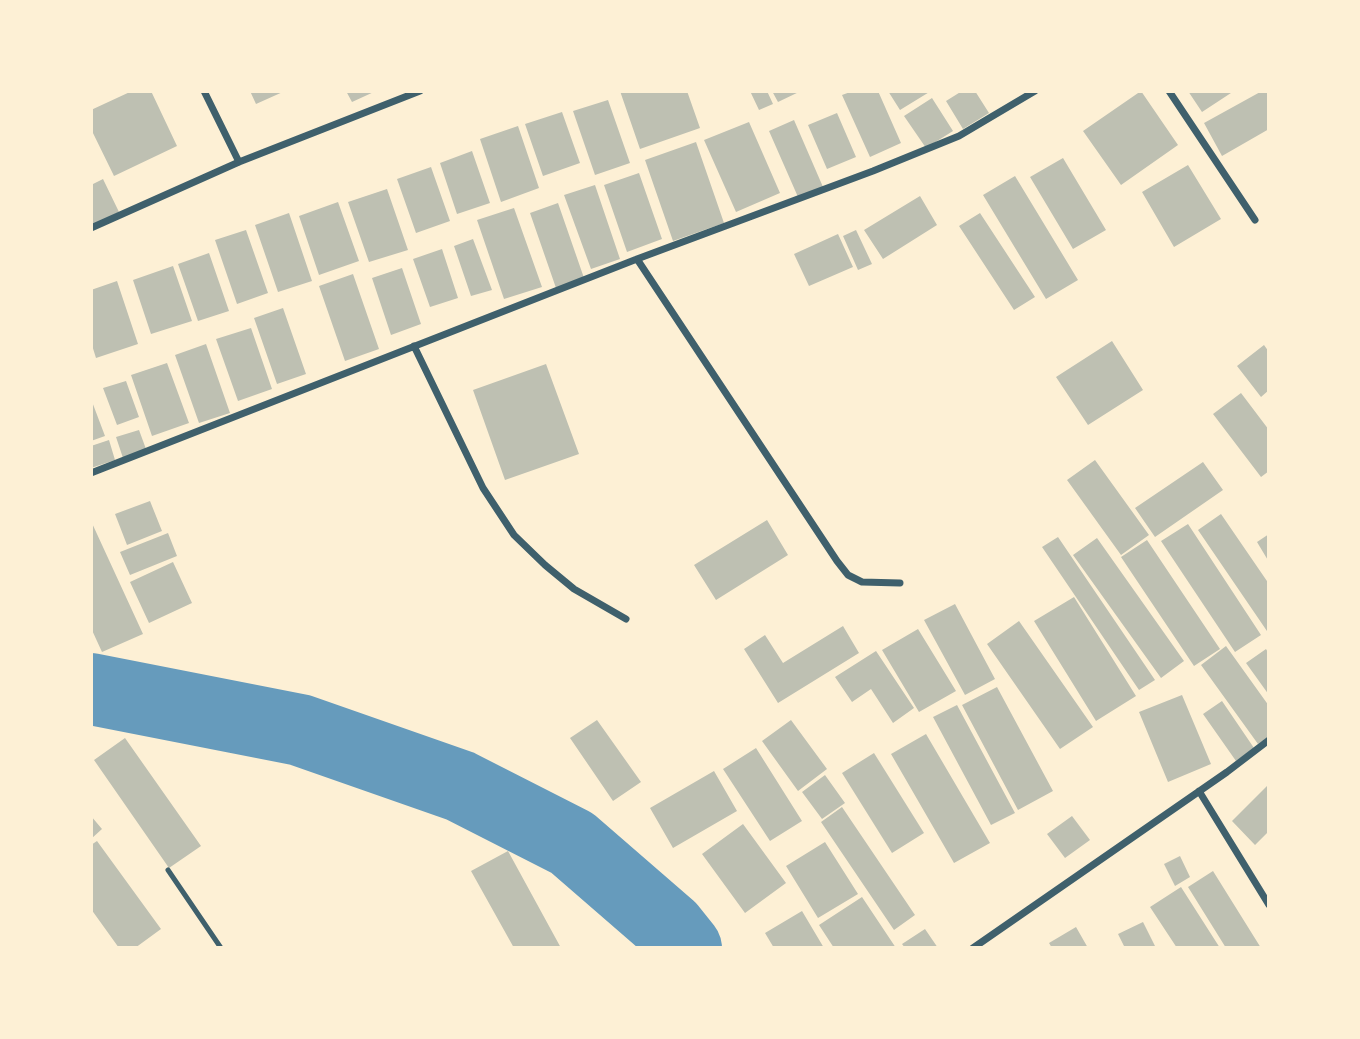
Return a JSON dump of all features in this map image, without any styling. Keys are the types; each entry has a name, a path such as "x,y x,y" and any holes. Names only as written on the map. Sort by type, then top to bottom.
{"street":[{"path":"204,91 239,162"},
{"path":"91,228 239,162 420,91"},
{"path":"91,473 637,258 830,188 959,136 1035,91"},
{"path":"1169,91 1255,220"},
{"path":"637,258 842,568 848,575 862,582 900,583"},
{"path":"414,346 483,488 514,535 574,589 626,619"},
{"path":"973,948 1269,740"},
{"path":"1199,791 1269,905"}],"lane":[{"path":"168,870 221,948"}],"building":[{"path":"132,91 151,91 177,146 114,176 91,129 91,110"},
{"path":"250,91 285,91 256,104"},
{"path":"346,91 376,91 352,102"},
{"path":"620,91 687,91 700,128 640,149"},
{"path":"750,91 767,91 773,104 759,110"},
{"path":"772,91 801,91 778,102"},
{"path":"853,91 878,91 901,143 870,157 842,95"},
{"path":"888,91 931,91 900,110"},
{"path":"962,91 975,91 989,113 963,129 946,101"},
{"path":"1141,91 1178,145 1121,185 1083,131"},
{"path":"1188,91 1234,91 1202,112"},
{"path":"1262,91 1269,94 1269,129 1222,156 1204,123"},
{"path":"932,98 953,131 926,148 904,116"},
{"path":"608,100 630,163 595,175 573,111"},
{"path":"562,112 580,163 543,176 525,124"},
{"path":"837,113 856,157 827,169 808,125"},
{"path":"794,120 823,187 798,197 769,131"},
{"path":"749,122 780,193 736,212 704,140"},
{"path":"518,126 539,188 501,202 480,139"},
{"path":"696,142 724,223 673,241 645,160"},
{"path":"472,151 490,203 457,214 440,163"},
{"path":"1063,158 1106,230 1073,249 1030,177"},
{"path":"1188,165 1221,219 1174,247 1142,192"},
{"path":"431,167 450,221 416,233 397,179"},
{"path":"639,173 662,239 627,252 604,185"},
{"path":"1015,176 1078,280 1046,299 983,195"},
{"path":"103,179 119,212 91,226 91,185"},
{"path":"595,185 620,259 591,269 564,195"},
{"path":"387,189 408,250 369,262 348,202"},
{"path":"920,196 937,225 883,259 864,230"},
{"path":"338,202 359,261 319,275 299,216"},
{"path":"558,203 584,278 556,288 530,213"},
{"path":"514,208 542,287 504,299 477,220"},
{"path":"289,213 312,281 278,292 255,225"},
{"path":"980,213 1035,297 1014,310 959,226"},
{"path":"246,230 268,293 237,304 215,240"},
{"path":"856,230 872,264 858,270 843,236"},
{"path":"838,234 853,267 809,286 794,254"},
{"path":"473,239 492,290 471,296 454,246"},
{"path":"442,249 458,298 430,307 413,259"},
{"path":"209,253 229,311 198,321 178,264"},
{"path":"173,266 192,321 151,334 133,280"},
{"path":"402,268 421,324 391,335 372,278"},
{"path":"353,274 379,349 345,361 319,286"},
{"path":"117,281 138,344 96,358 91,342 91,290"},
{"path":"283,308 306,374 277,384 254,318"},
{"path":"251,328 272,389 238,401 216,339"},
{"path":"1112,341 1143,390 1088,425 1056,377"},
{"path":"206,344 230,413 199,423 175,355"},
{"path":"1264,345 1269,352 1269,390 1261,397 1237,366"},
{"path":"167,363 189,423 152,436 131,375"},
{"path":"546,364 579,454 505,480 473,390"},
{"path":"126,381 139,417 117,425 103,388"},
{"path":"1241,393 1269,430 1269,471 1261,477 1213,414"},
{"path":"91,399 105,436 91,441"},
{"path":"139,430 146,449 123,458 116,437"},
{"path":"109,440 115,460 91,468 91,446"},
{"path":"1095,460 1149,535 1121,555 1067,480"},
{"path":"1203,462 1223,490 1155,537 1135,508"},
{"path":"150,501 162,531 127,545 115,514"},
{"path":"1221,514 1269,584 1269,634 1198,530"},
{"path":"767,520 788,555 716,600 694,565"},
{"path":"91,521 143,634 102,652 91,628"},
{"path":"1188,524 1261,635 1235,652 1161,541"},
{"path":"168,533 177,556 130,575 120,552"},
{"path":"1269,534 1269,562 1257,542"},
{"path":"1058,537 1155,680 1139,690 1042,547"},
{"path":"1097,538 1184,661 1161,678 1073,555"},
{"path":"1147,540 1220,649 1194,666 1121,557"},
{"path":"173,562 192,603 149,623 130,582"},
{"path":"1074,597 1136,696 1096,721 1034,621"},
{"path":"955,604 995,679 965,695 924,620"},
{"path":"1019,621 1093,727 1060,749 987,644"},
{"path":"843,626 859,653 778,703 744,649 765,635 783,663"},
{"path":"918,629 956,691 919,712 882,650"},
{"path":"1226,646 1269,706 1269,736 1258,744 1201,665"},
{"path":"1266,649 1269,654 1269,695 1246,663"},
{"path":"876,651 914,708 893,723 871,689 852,702 835,677"},
{"path":"997,687 1053,791 1018,810 962,705"},
{"path":"1182,695 1211,764 1168,782 1139,712"},
{"path":"1222,701 1254,748 1236,761 1203,714"},
{"path":"957,705 1015,813 991,825 933,717"},
{"path":"597,720 641,782 613,801 570,738"},
{"path":"791,720 827,769 798,791 762,741"},
{"path":"926,734 990,843 954,863 891,754"},
{"path":"125,738 201,846 169,868 94,760"},
{"path":"756,748 802,821 770,841 723,769"},
{"path":"874,753 924,833 892,853 842,773"},
{"path":"714,771 737,811 673,848 650,808"},
{"path":"825,775 845,803 822,819 802,792"},
{"path":"1269,784 1269,831 1255,845 1232,821"},
{"path":"842,807 915,915 894,930 821,822"},
{"path":"91,816 102,829 91,839"},
{"path":"1072,816 1090,840 1065,858 1047,834"},
{"path":"743,824 786,883 745,913 702,854"},
{"path":"97,841 161,929 135,948 119,948 91,909 91,845"},
{"path":"825,842 858,894 818,918 786,866"},
{"path":"508,851 561,948 514,948 471,871"},
{"path":"1180,856 1190,877 1175,886 1164,864"},
{"path":"1213,871 1261,948 1226,948 1188,887"},
{"path":"1181,887 1220,948 1177,948 1150,907"},
{"path":"862,897 896,948 834,948 819,925"},
{"path":"802,911 824,948 774,948 765,933"},
{"path":"1143,922 1156,948 1125,948 1118,934"},
{"path":"1076,927 1088,948 1052,948 1049,943"},
{"path":"925,929 938,948 905,948 902,944"}],"waterway":[{"path":"91,689 300,730 460,786 572,843 670,928 686,948"}]}
